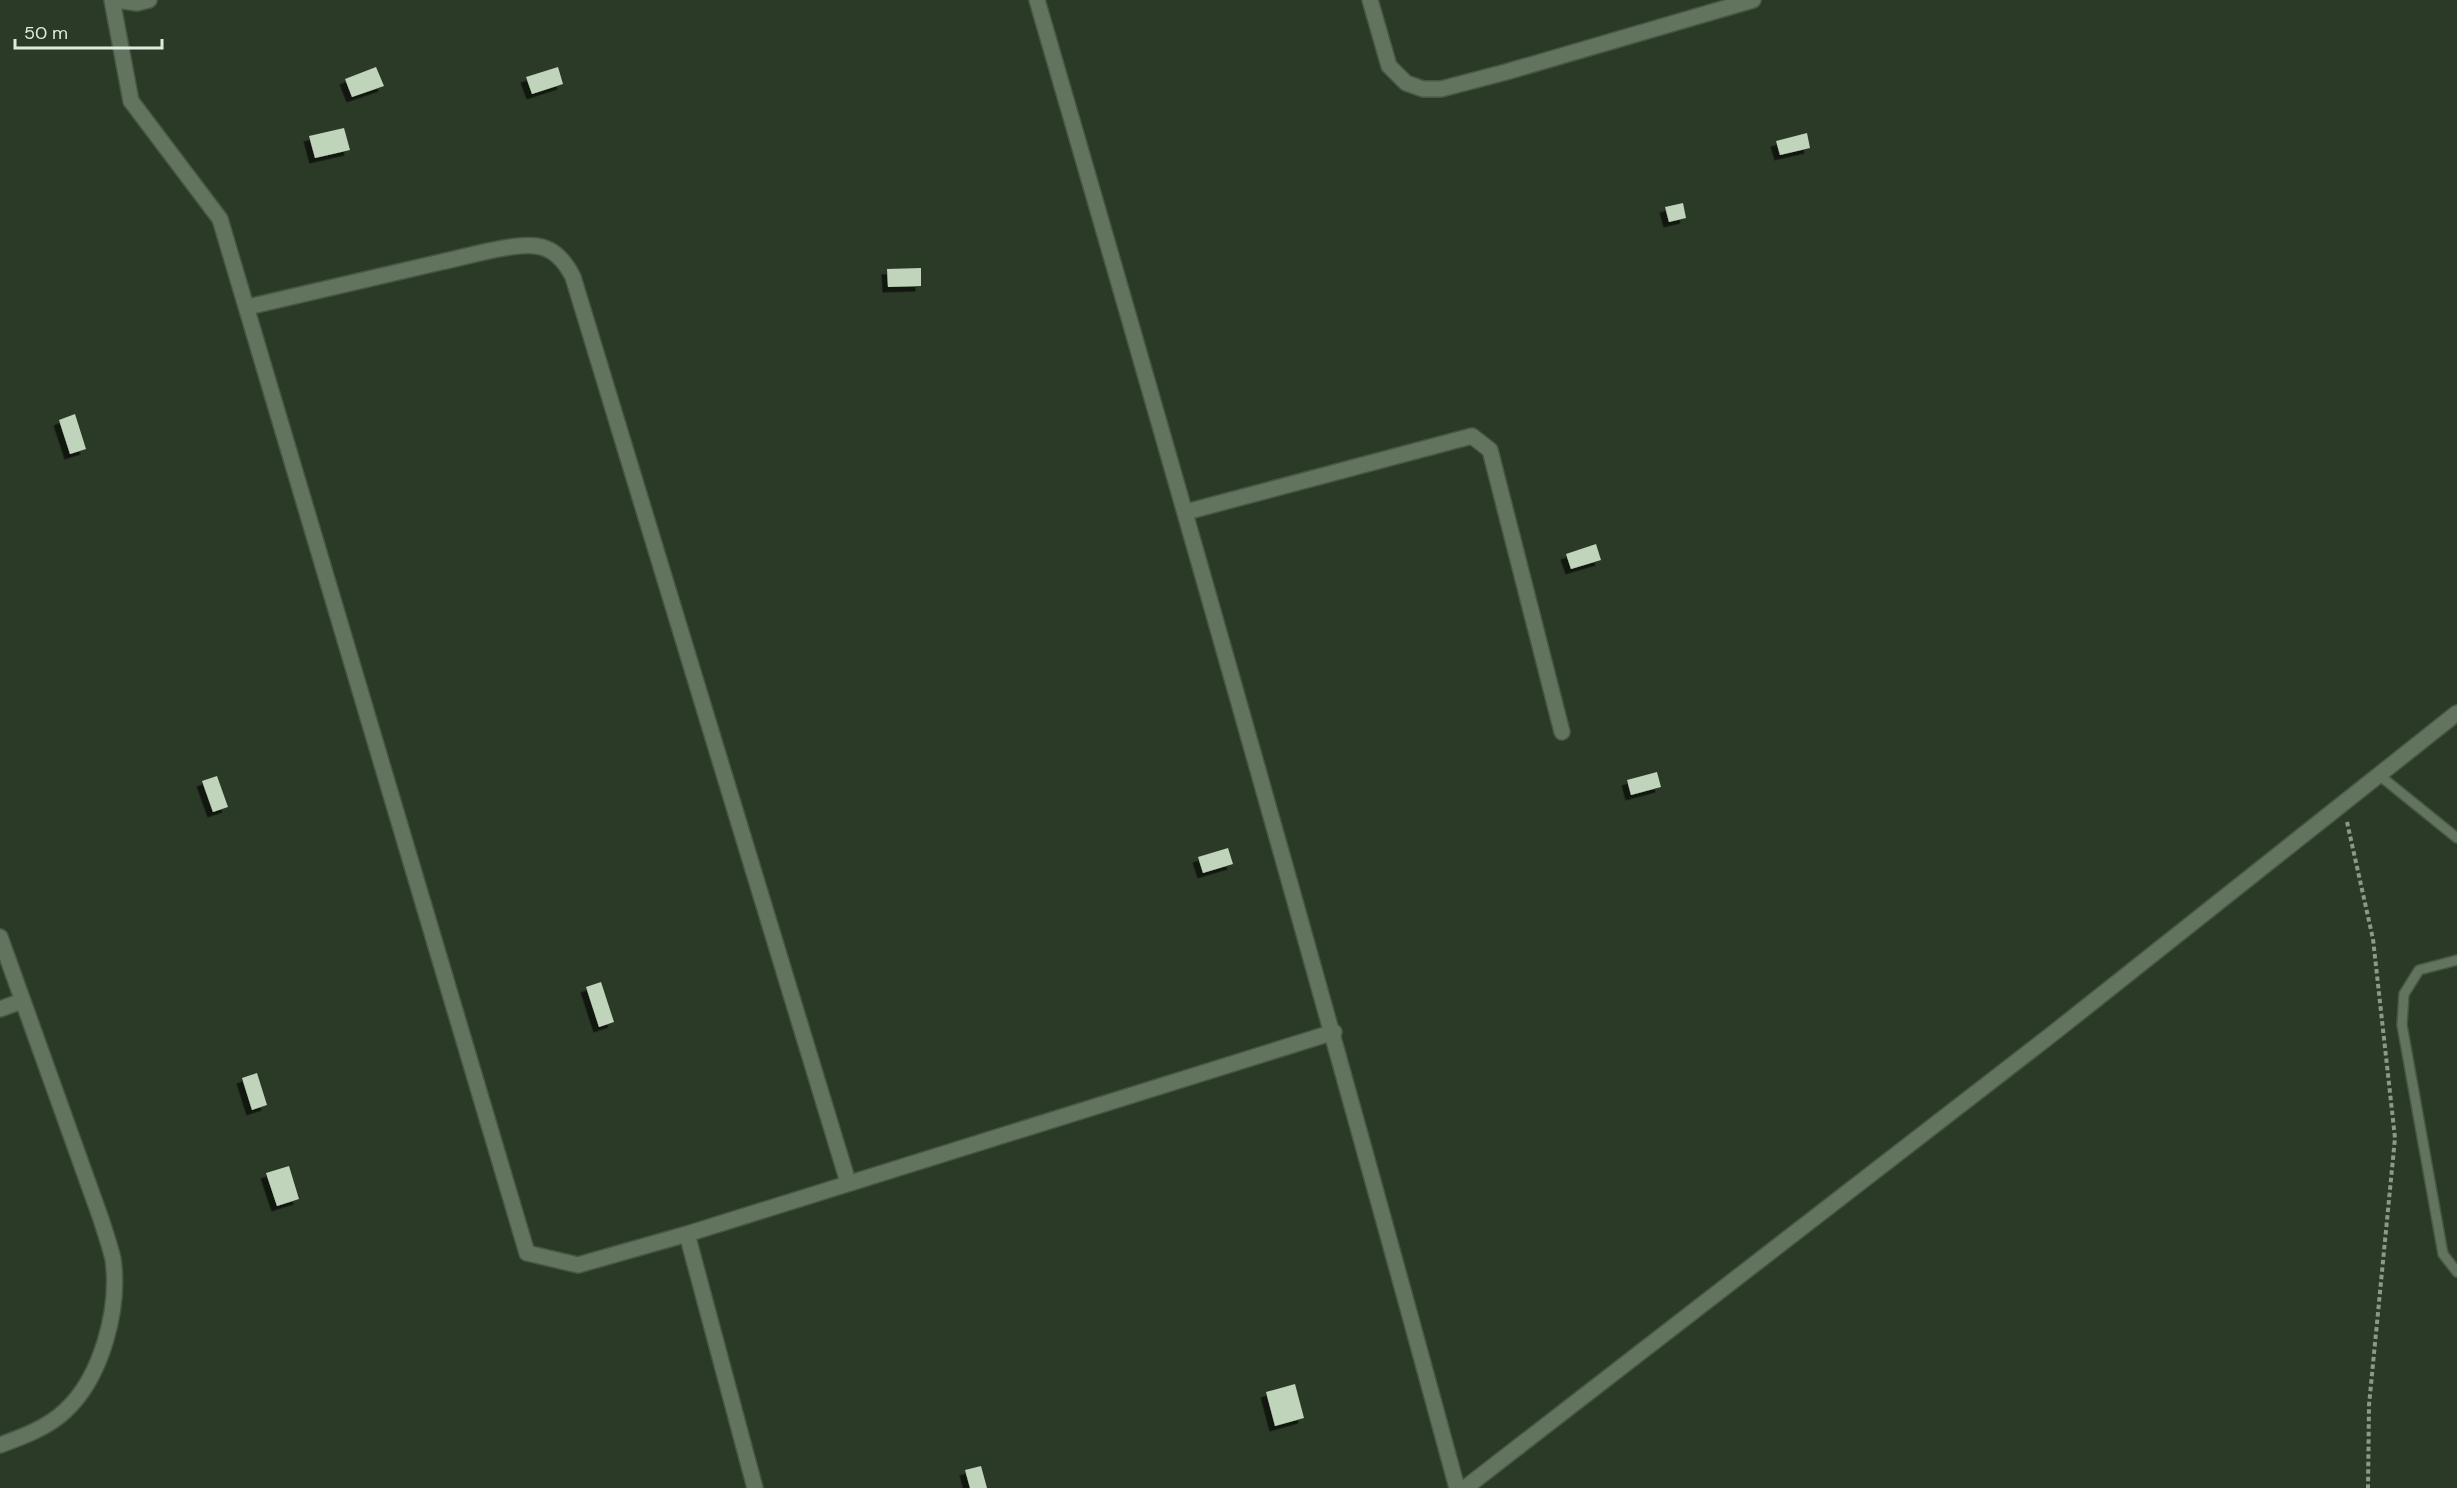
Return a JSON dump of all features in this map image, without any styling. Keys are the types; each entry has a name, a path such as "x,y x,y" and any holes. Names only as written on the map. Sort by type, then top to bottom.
{"street":[{"path":"112,0 131,100 220,219 527,1252 578,1265 687,1234 1334,1032"},
{"path":"117,0 137,3 150,0"},
{"path":"1037,0 1334,1032 1457,1488"},
{"path":"1370,0 1389,66 1406,83 1423,89 1441,89 1753,0"},
{"path":"248,307 474,255 523,246 548,249 567,266 573,277 848,1182"},
{"path":"1186,512 1472,436 1490,450 1562,732"},
{"path":"1465,1488 2056,1031 2457,713"},
{"path":"0,938 101,1219 113,1259 114,1306 105,1341 90,1379 65,1412 26,1436 0,1445"},
{"path":"0,1009 22,1001"},
{"path":"687,1234 755,1488"}],"lane":[{"path":"2379,775 2457,838"},
{"path":"2457,960 2419,970 2404,994 2402,1025 2443,1254 2457,1272"}],"path":[{"path":"2343,804 2373,939 2395,1138 2369,1405 2368,1488"}],"building":[{"path":"376,67 384,86 352,97 345,79"},
{"path":"558,67 563,84 532,94 526,77"},
{"path":"344,128 350,150 315,158 309,136"},
{"path":"1807,133 1810,148 1780,155 1776,141"},
{"path":"1683,203 1686,218 1669,222 1665,207"},
{"path":"921,268 921,286 888,287 887,269"},
{"path":"75,414 86,449 70,454 59,420"},
{"path":"1596,544 1601,560 1571,569 1566,554"},
{"path":"1657,772 1661,787 1631,795 1627,780"},
{"path":"217,776 228,807 213,812 202,781"},
{"path":"1228,848 1233,864 1203,873 1198,857"},
{"path":"601,982 614,1022 599,1027 586,987"},
{"path":"257,1073 267,1105 252,1110 242,1078"},
{"path":"289,1166 299,1199 277,1206 266,1173"},
{"path":"1295,1384 1304,1418 1275,1426 1266,1392"},
{"path":"981,1466 987,1488 970,1488 965,1470"}]}
